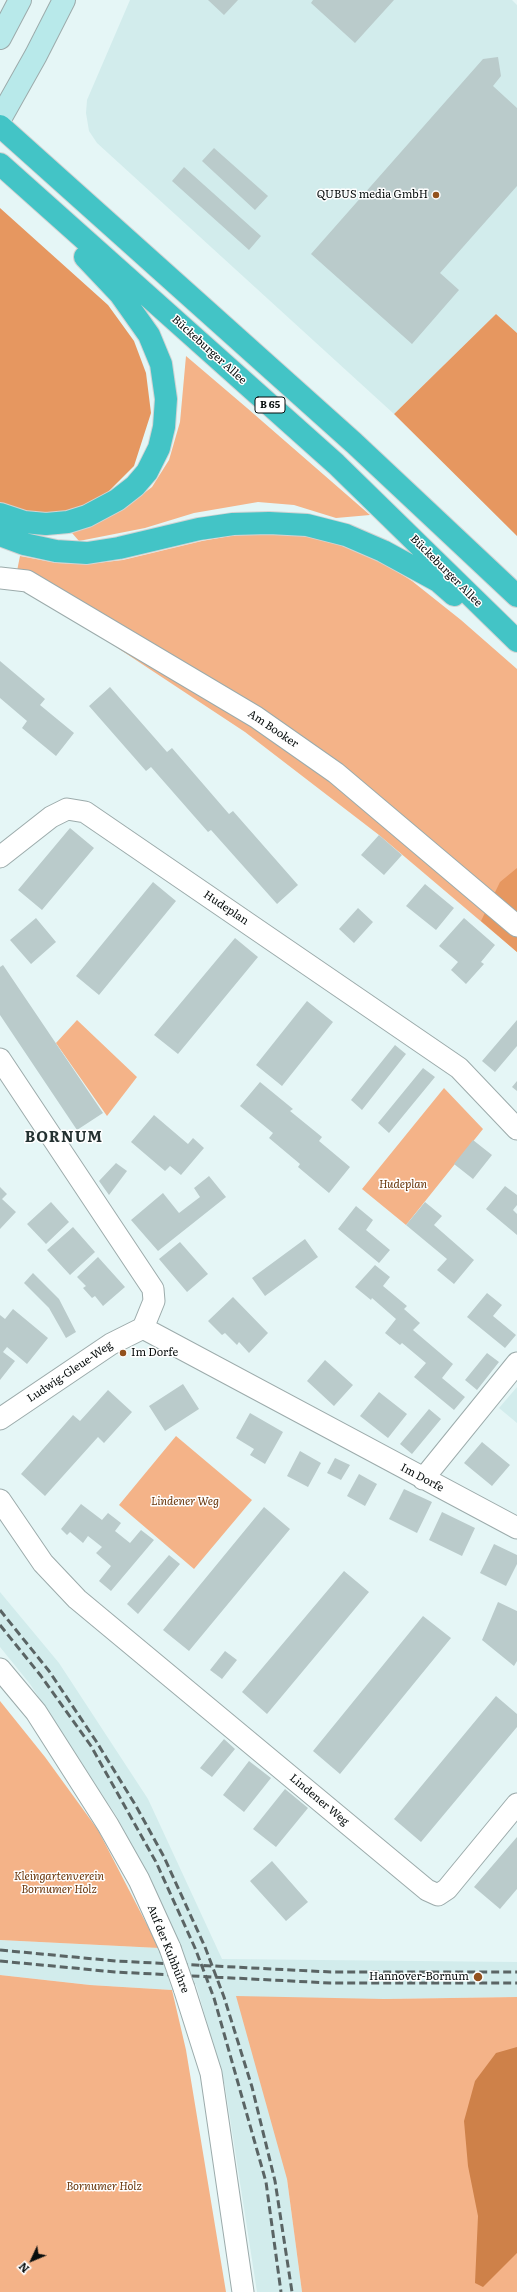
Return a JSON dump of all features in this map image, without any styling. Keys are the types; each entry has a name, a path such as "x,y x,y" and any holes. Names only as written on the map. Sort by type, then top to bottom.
{"highway":[{"name":"B 65","path":"0,126 354,443 517,596"},
{"name":"Bückeburger Allee","path":"0,164 336,464 516,640"},
{"path":"0,514 24,522 68,522 87,516 118,500 136,486 147,472 156,454 164,427 166,399 161,364 149,335 120,294 54,225 17,179"},
{"path":"0,535 37,547 56,551 87,553 119,548 199,529 233,524 269,523 306,525 346,535 376,548 438,581 483,622 516,640"}],"main road":[{"path":"0,38 20,0"},
{"path":"0,119 36,55 64,0"}],"street":[{"name":"Am Booker","path":"0,578 27,581 256,717 336,773 517,926"},
{"name":"Hudeplan","path":"0,857 51,817 67,809 85,812 459,1068 517,1129"},
{"path":"0,1059 153,1289 154,1301 143,1328"},
{"name":"Ludwig-Gleue-Weg","path":"0,1419 111,1344 143,1328"},
{"name":"Im Dorfe","path":"143,1328 517,1528"},
{"path":"423,1479 517,1363"},
{"name":"Lindener Weg","path":"0,1500 43,1563 77,1599 427,1890 438,1895 447,1889 517,1804"},
{"name":"Auf der Kuhbühre","path":"0,1669 36,1712 108,1825 139,1880 170,1948 211,2073 243,2292"}],"shaded area":[{"path":"130,0 512,0 517,5 517,333 496,314 394,414 97,143 89,131 86,113 87,100"},
{"path":"0,208 108,305 134,341 146,373 151,413 134,466 106,494 79,509 43,516 11,510 0,503"},
{"path":"496,314 517,333 517,536 394,414"},
{"path":"517,868 517,952 481,921 500,882"},
{"path":"517,1387 517,1423 499,1408"},
{"path":"0,1592 59,1663 148,1799 222,1959 517,1962 517,1997 384,1999 287,2179 302,2292 257,2292 225,2086 197,1988 151,1882 117,1817 30,1684 0,1647"},
{"path":"0,1940 159,1948 172,1990 90,1985 0,1975"},
{"path":"517,2047 517,2253 483,2287 475,2283 478,2216 468,2166 464,2121 475,2081 496,2053"}],"green space":[{"path":"186,356 370,515 336,518 294,505 258,502 194,513 145,528 79,541 72,533 122,510 152,487 169,460 180,422"},
{"path":"271,533 306,535 343,545 379,560 412,581 461,620 517,669 517,952 379,835 245,732 101,637 14,586 20,556 57,563 88,564 123,560 202,541 236,535"},
{"path":"77,1020 137,1077 107,1116 56,1043"},
{"name":"Hudeplan","path":"444,1088 483,1129 406,1225 362,1189"},
{"name":"Lindener Weg","path":"176,1436 252,1500 194,1569 119,1505"},
{"name":"Kleingartenverein Bornumer Holz","path":"0,1701 45,1757 98,1830 159,1948 0,1940"},
{"name":"Bornumer Holz","path":"0,1975 90,1985 172,1990 186,2050 226,2292 0,2292"},
{"path":"236,1996 384,1999 517,1997 517,2292 302,2292 287,2179"}],"building":[{"path":"208,0 238,0 224,15"},
{"path":"313,0 394,0 355,43 311,3"},
{"name":"QUBUS media GmbH","path":"498,57 501,76 493,86 517,108 517,186 440,273 459,290 412,344 311,254 483,59"},
{"path":"214,148 268,196 255,210 202,161"},
{"path":"184,167 261,236 249,250 172,181"},
{"path":"0,661 45,699 40,705 74,733 56,756 22,728 27,721 0,698"},
{"path":"110,687 167,752 172,748 229,814 233,811 298,885 277,904 211,830 208,832 151,767 146,771 89,706"},
{"path":"70,828 94,848 42,910 18,890"},
{"path":"379,835 402,855 384,875 361,855"},
{"path":"153,882 176,901 99,995 76,976"},
{"path":"425,884 454,908 436,930 406,906"},
{"path":"358,908 373,922 354,943 339,929"},
{"path":"36,918 56,942 31,964 10,940"},
{"path":"464,918 495,945 481,962 484,964 466,984 451,970 458,962 439,946"},
{"path":"235,938 258,957 178,1054 154,1035"},
{"path":"3,965 103,1113 77,1130 0,1015 0,967"},
{"path":"307,1001 333,1022 282,1086 256,1065"},
{"path":"517,1020 517,1046 495,1072 482,1061"},
{"path":"395,1045 406,1054 362,1110 351,1100"},
{"path":"423,1068 435,1077 389,1133 378,1123"},
{"path":"517,1081 517,1091 512,1087"},
{"path":"260,1082 293,1109 290,1111 322,1137 319,1141 350,1167 329,1193 298,1167 300,1164 269,1138 273,1133 240,1106"},
{"path":"154,1115 188,1144 193,1138 204,1148 181,1175 170,1166 165,1171 131,1142"},
{"path":"473,1140 492,1155 473,1179 454,1164"},
{"path":"116,1163 127,1171 109,1195 99,1181"},
{"path":"209,1176 226,1197 158,1251 131,1220 163,1193 179,1213 200,1197 194,1188"},
{"path":"505,1186 517,1195 517,1205 513,1210 517,1214 517,1235 486,1209"},
{"path":"0,1187 7,1194 2,1199 16,1212 0,1229"},
{"path":"51,1202 69,1222 46,1244 27,1224"},
{"path":"425,1202 442,1216 434,1225 474,1260 454,1284 437,1270 447,1259 406,1225"},
{"path":"356,1206 373,1220 366,1230 390,1250 379,1263 338,1229"},
{"path":"73,1227 95,1252 70,1275 47,1250"},
{"path":"305,1239 318,1257 265,1296 252,1278"},
{"path":"180,1242 208,1274 187,1292 159,1259"},
{"path":"98,1257 125,1287 103,1306 95,1296 92,1298 83,1288 86,1286 77,1277"},
{"path":"375,1265 390,1277 383,1286 407,1306 404,1309 420,1323 413,1330 453,1364 442,1378 465,1397 454,1410 414,1377 426,1363 402,1343 400,1345 385,1333 396,1319 372,1298 371,1300 355,1287"},
{"path":"33,1273 59,1299 76,1332 66,1338 49,1308 24,1283"},
{"path":"487,1293 502,1305 493,1316 516,1335 505,1348 467,1317"},
{"path":"233,1297 268,1333 249,1353 239,1342 237,1345 225,1333 222,1335 208,1321"},
{"path":"13,1309 48,1338 27,1364 7,1347 3,1352 15,1361 0,1380 0,1315 5,1319"},
{"path":"487,1353 499,1362 477,1390 465,1380"},
{"path":"325,1360 353,1385 334,1406 307,1381"},
{"path":"183,1384 199,1409 165,1431 149,1406"},
{"path":"108,1390 132,1412 104,1443 98,1437 45,1496 21,1474 73,1415 80,1421"},
{"path":"379,1392 407,1414 388,1438 360,1416"},
{"path":"429,1409 441,1419 412,1454 400,1444"},
{"path":"250,1413 283,1432 265,1464 250,1455 254,1449 236,1438"},
{"path":"482,1442 510,1465 492,1486 464,1463"},
{"path":"300,1451 321,1463 308,1487 287,1476"},
{"path":"335,1458 350,1465 341,1480 327,1473"},
{"path":"359,1474 377,1484 365,1506 347,1496"},
{"path":"404,1489 432,1502 417,1533 389,1519"},
{"path":"81,1504 102,1520 108,1513 121,1523 115,1531 130,1543 141,1530 154,1540 111,1591 99,1581 111,1566 96,1553 102,1547 88,1536 83,1543 70,1532 67,1535 61,1529"},
{"path":"264,1507 290,1529 189,1651 163,1630"},
{"path":"442,1512 475,1528 462,1556 429,1540"},
{"path":"494,1544 517,1555 517,1564 506,1586 480,1573"},
{"path":"169,1555 180,1564 138,1614 127,1604"},
{"path":"344,1571 369,1592 267,1714 242,1692"},
{"path":"498,1602 517,1611 517,1661 514,1666 482,1640"},
{"path":"423,1616 451,1638 340,1774 313,1751"},
{"path":"225,1651 237,1660 222,1679 210,1670"},
{"path":"496,1696 517,1714 517,1727 421,1842 394,1819"},
{"path":"224,1739 235,1749 212,1777 200,1768"},
{"path":"249,1761 271,1778 244,1812 223,1795"},
{"path":"285,1789 308,1808 276,1847 253,1829"},
{"path":"517,1837 517,1889 500,1909 474,1887"},
{"path":"272,1861 308,1902 286,1921 250,1881"}],"railway":[{"path":"0,1610 49,1671 96,1741 136,1806 164,1857 205,1947 224,1997 252,2087 275,2181 292,2292"},
{"path":"0,1625 41,1676 91,1746 156,1862 195,1948 214,1998 266,2182 281,2292"},
{"path":"0,1950 116,1961 331,1972 517,1972"},
{"path":"0,1961 115,1972 330,1983 517,1983"}],"place":[{"name":"QUBUS media GmbH","path":"436,195"},
{"name":"Im Dorfe","path":"123,1353"},
{"name":"Hannover-Bornum","path":"478,1977"}],"district":[{"name":"BORNUM","path":"64,1138"}]}
